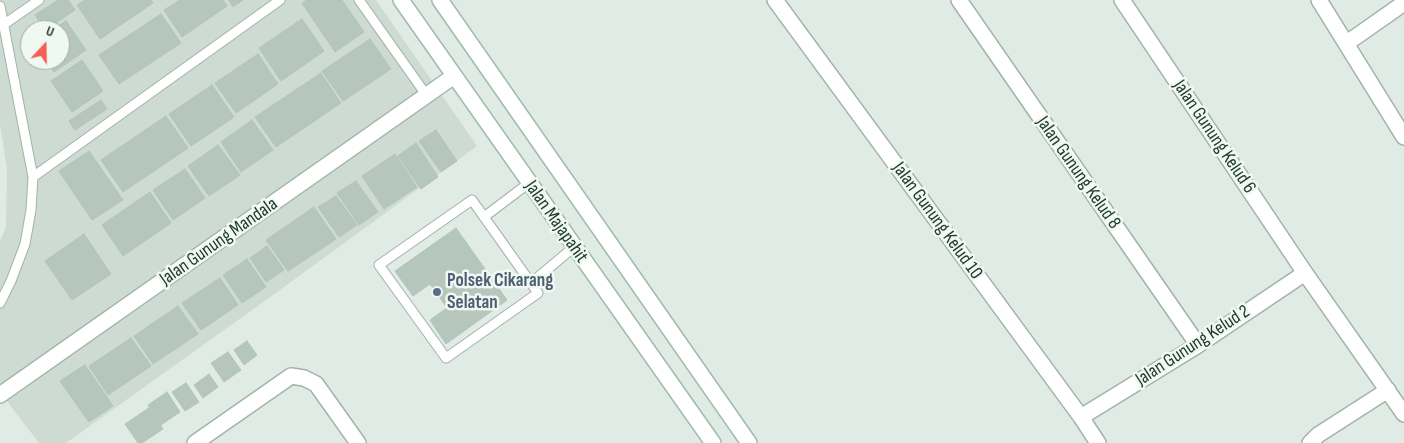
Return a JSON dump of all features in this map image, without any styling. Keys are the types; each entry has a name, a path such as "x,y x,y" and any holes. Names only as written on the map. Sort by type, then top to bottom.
{"street":[{"name":"Jalan Majapahit","path":"401,0 713,443"},
{"name":"Jalan Majapahit","path":"440,0 749,443"},
{"name":"Jalan Gunung Kelud 10","path":"775,0 1081,417 1098,443"},
{"name":"Jalan Gunung Kelud 8","path":"959,0 1198,345"},
{"name":"Jalan Gunung Kelud 6","path":"1122,0 1305,274 1404,414"},
{"path":"1320,0 1404,137"},
{"path":"1347,43 1404,3"},
{"name":"Jalan Gunung Mandala","path":"1,392 454,76"},
{"name":"Jalan Gunung Kelud 2","path":"1081,417 1198,345 1305,274"},
{"path":"194,443 290,376 304,378 316,384 358,443"},
{"path":"1310,443 1318,435 1388,390"}],"lane":[{"path":"4,24 40,0"},
{"path":"33,177 280,0"},
{"path":"359,0 433,92"},
{"path":"0,6 33,177 31,210 24,244 0,303"},
{"path":"484,217 529,183"},
{"path":"472,200 530,283 538,293 446,358 379,265 472,200"},
{"path":"530,283 574,247"}],"shaded area":[{"path":"0,0 376,0 477,146 66,443 39,443 0,392 0,241 6,227 7,169 0,124"}],"building":[{"path":"58,0 68,0 75,10 60,20 38,20 35,15"},
{"path":"85,0 151,0 153,3 100,39 77,5"},
{"path":"180,0 223,0 227,6 182,37 164,10"},
{"path":"229,0 243,0 233,7"},
{"path":"307,0 342,0 364,32 335,52 302,3"},
{"path":"161,14 181,43 119,84 99,55"},
{"path":"302,19 324,51 281,81 259,48"},
{"path":"70,27 86,50 70,61"},
{"path":"370,39 391,69 343,101 322,71"},
{"path":"258,54 278,84 236,113 215,83"},
{"path":"82,60 103,91 72,112 51,81 70,70"},
{"path":"321,73 341,103 276,147 255,117"},
{"path":"212,85 234,117 191,146 169,114"},
{"path":"101,100 107,109 75,130 69,121"},
{"path":"166,116 188,148 123,192 101,160"},
{"path":"252,120 273,150 241,172 221,142"},
{"path":"436,130 457,161 441,172 419,141"},
{"path":"416,143 438,177 421,189 398,156"},
{"path":"218,145 240,175 209,196 188,166"},
{"path":"89,151 123,200 92,220 59,171"},
{"path":"395,154 417,187 384,209 362,176"},
{"path":"185,169 205,198 173,220 153,190"},
{"path":"356,181 378,212 359,225 337,193"},
{"path":"150,192 171,223 123,256 102,225"},
{"path":"336,196 357,225 339,237 318,207"},
{"path":"314,207 336,239 288,271 266,240"},
{"path":"456,228 507,300 446,344 430,320 447,308 430,284 413,296 395,271"},
{"path":"84,234 111,274 72,300 45,261"},
{"path":"267,246 284,270 266,282 250,258"},
{"path":"247,259 266,287 242,303 223,275"},
{"path":"220,278 238,305 201,330 182,303"},
{"path":"178,306 198,334 153,364 134,336"},
{"path":"131,338 151,366 108,395 89,366"},
{"path":"247,341 257,355 244,365 234,350"},
{"path":"228,352 241,370 224,382 211,363"},
{"path":"85,365 113,406 89,422 60,381"},
{"path":"209,374 218,387 203,398 194,385"},
{"path":"186,383 199,402 185,411 172,392"},
{"path":"167,392 180,412 161,425 148,405"},
{"path":"149,408 163,429 142,443 138,443 125,424"}],"place":[{"name":"Polsek Cikarang Selatan","path":"437,292"}]}
